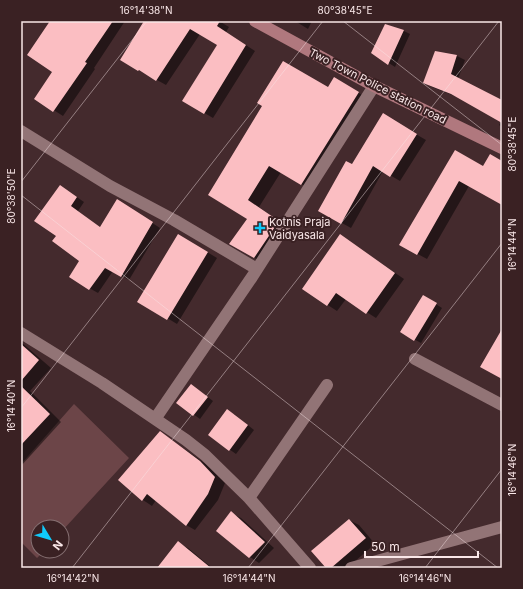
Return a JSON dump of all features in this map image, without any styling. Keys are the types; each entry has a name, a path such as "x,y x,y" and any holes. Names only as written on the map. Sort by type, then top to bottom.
{"street":[{"name":"Two Town Police station road","path":"254,21 374,86 502,148"},
{"path":"155,419 257,269 374,86"},
{"path":"21,131 110,186 174,220 257,269"},
{"path":"21,333 102,383 205,455 249,498 310,568"},
{"path":"415,359 502,405"},
{"path":"249,498 327,385"},
{"path":"359,567 502,528"}],"shaded area":[{"path":"74,404 129,458 70,522 70,519 30,519 30,551 21,542 21,464"}],"building":[{"path":"50,21 113,21 85,62 87,63 53,112 34,99 52,72 27,55"},
{"path":"144,21 220,21 217,26 246,45 204,114 182,101 217,45 190,29 156,81 120,60"},
{"path":"385,24 404,30 388,65 371,53"},
{"path":"435,51 457,55 451,74 502,100 502,123 451,94 423,83"},
{"path":"283,61 328,87 334,77 359,92 301,185 269,166 248,200 279,221 254,258 229,244 247,219 208,195 262,106 257,103"},
{"path":"383,113 417,134 390,177 373,166 341,224 318,211 346,161 352,164"},
{"path":"455,150 483,166 490,154 502,161 502,205 459,181 417,255 399,245"},
{"path":"60,185 77,197 71,206 100,227 117,199 153,222 121,277 105,268 89,290 69,277 79,261 52,241 56,236 34,221"},
{"path":"178,234 208,252 167,320 137,302"},
{"path":"340,234 395,273 366,314 336,293 327,306 302,289"},
{"path":"423,295 437,303 414,341 400,332"},
{"path":"502,329 502,379 480,367"},
{"path":"21,344 39,360 21,381"},
{"path":"191,384 208,397 193,416 176,403"},
{"path":"21,386 50,414 21,445"},
{"path":"227,409 248,425 229,451 208,435"},
{"path":"160,431 200,461 215,477 208,494 186,526 147,494 142,501 118,480"},
{"path":"231,511 265,542 249,558 216,531"},
{"path":"349,519 366,538 331,568 326,568 311,551"},
{"path":"178,541 211,568 157,568"}],"place":[{"name":"Kotnis Praja Vaidyasala","path":"260,228"}]}
